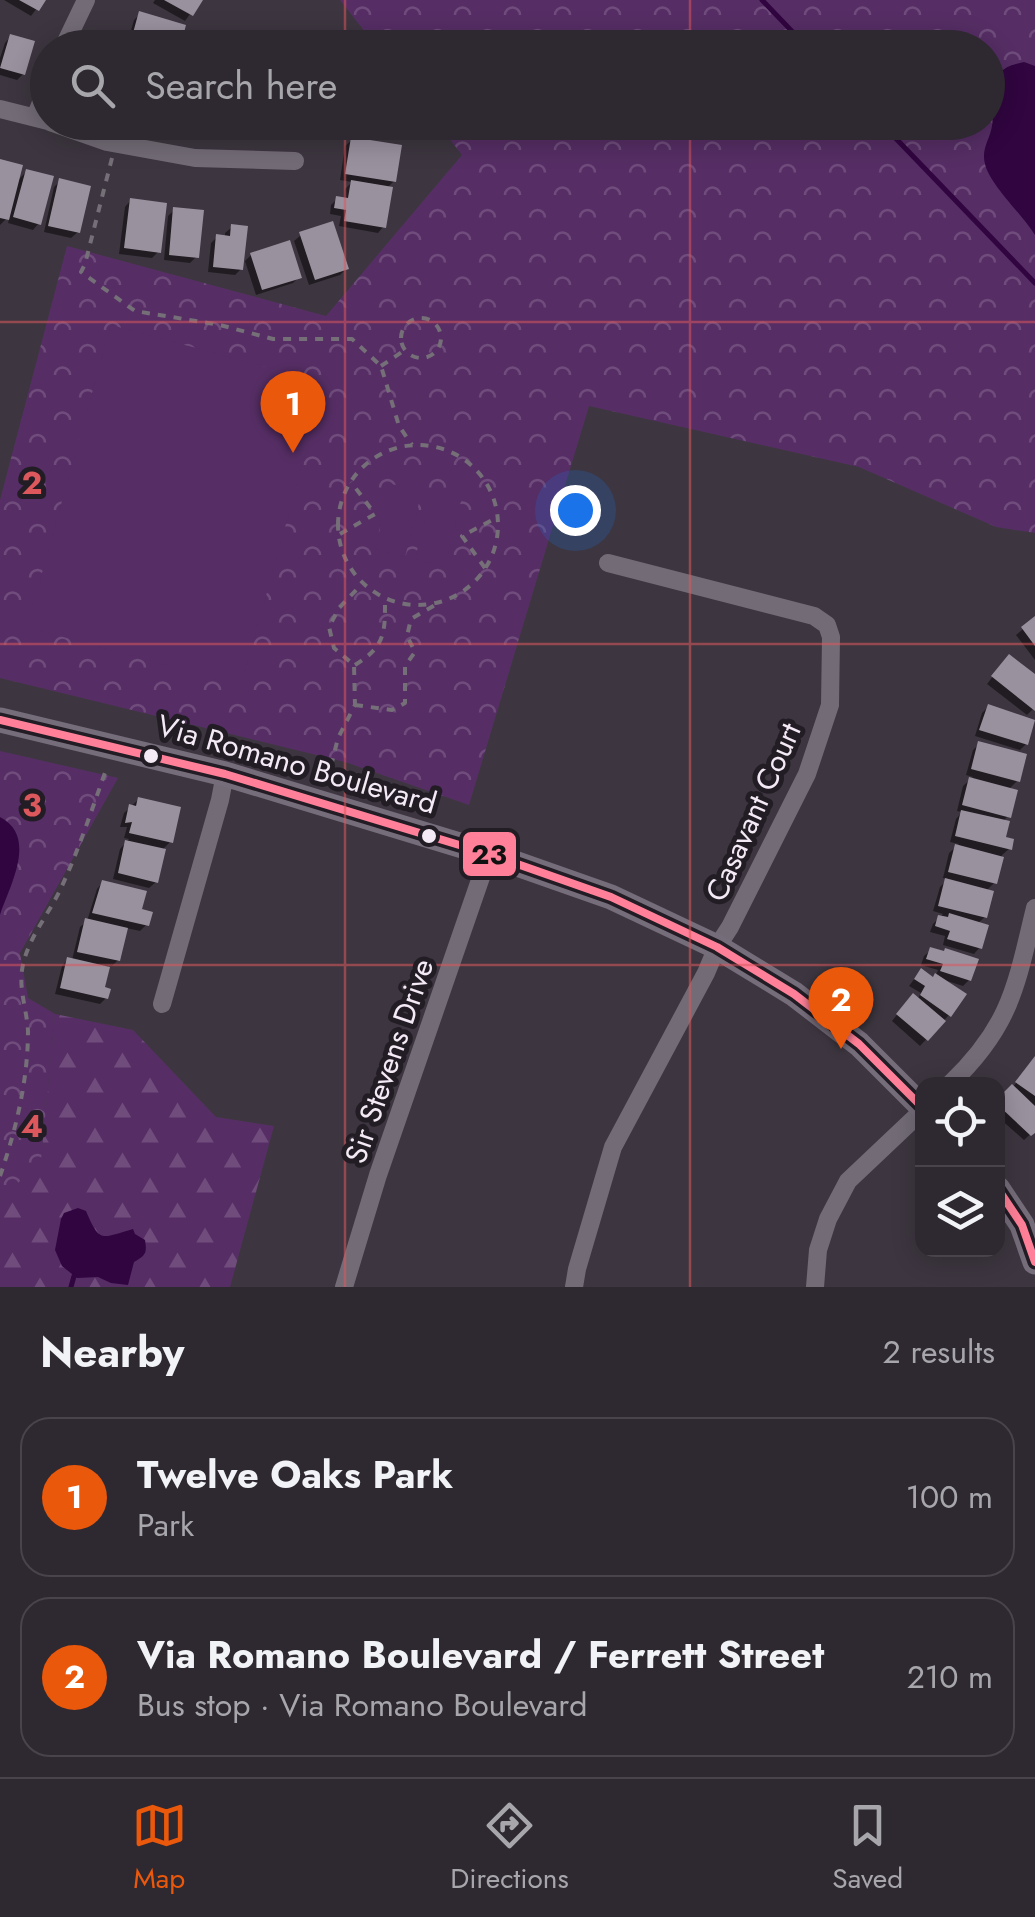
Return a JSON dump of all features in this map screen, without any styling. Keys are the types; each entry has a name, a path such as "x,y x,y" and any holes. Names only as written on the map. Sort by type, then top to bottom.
{"street":[{"path":"72,30 86,0"},
{"path":"0,109 30,116"},
{"path":"102,140 196,158 295,161"},
{"name":"Casavant Court","path":"574,1287 613,1147 730,928 816,752 830,705 829,630 814,616 608,563"},
{"name":"Via Romano Boulevard","path":"0,720 225,774 489,854 611,898 717,947 794,994 859,1044 915,1102"},
{"path":"162,1004 225,774"},
{"name":"Sir Stevens Drive","path":"344,1287 378,1175 489,854"},
{"path":"958,1077 975,1061 1008,1011 1035,908"},
{"path":"815,1287 818,1250 828,1219 848,1182 915,1116"},
{"path":"1005,1200 1022,1225 1035,1262"}],"path":[{"path":"114,144 112,164 81,272 135,311 220,325 273,339 352,339 382,366 399,426 412,445"},
{"path":"428,319 438,327 441,339 430,356 416,357 405,350 402,332 410,322 428,319"},
{"path":"382,366 405,350"},
{"path":"355,705 392,710 405,703 405,666 415,652 407,636 412,619 466,590 486,569 496,544 498,517 492,493 479,472 460,456 437,447 412,445 394,449 377,456 351,482 340,507 338,534 343,552 363,584 384,598 403,604 442,602"},
{"path":"338,534 375,514 351,482"},
{"path":"486,569 462,536 498,517"},
{"path":"331,766 338,738 355,705 354,665 334,648 328,627 338,608 363,584"},
{"path":"354,665 383,640 384,598"},
{"path":"0,1176 18,1113 27,1056 22,974 28,946 60,890 106,770"}],"green space":[{"path":"340,0 1035,0 1035,533 996,527 859,467 589,406 469,805 345,762 0,678 0,500 67,246 326,316 462,155 450,140 1005,140 1005,30 364,30"},
{"path":"111,325 325,383 241,686 27,627"},
{"path":"391,484 422,491 405,557 375,549"},
{"path":"431,494 461,501 445,567 415,559"},
{"path":"0,751 118,778 20,953 28,998 55,1014 41,1160 0,1201"},
{"path":"55,1014 133,1030 216,1117 274,1126 230,1287 0,1287 0,1201 41,1159"}],"shaded area":[{"path":"1024,62 1035,66 1035,235 993,181 984,159 988,140 1005,140 1007,67"},
{"path":"0,817 11,826 19,849 0,915"},
{"path":"78,1208 86,1211 103,1236 133,1229 145,1240 145,1253 134,1262 128,1285 98,1277 77,1278 62,1266 55,1250 61,1219 64,1213"}],"building":[{"path":"19,0 46,0 39,11"},
{"path":"164,0 203,0 193,16"},
{"path":"139,11 186,25 185,30 134,30"},
{"path":"10,34 30,40 25,75 0,68"},
{"path":"351,140 402,145 396,182 345,174"},
{"path":"0,159 23,165 9,220 0,218"},
{"path":"26,169 54,176 41,225 13,217"},
{"path":"59,178 91,186 80,233 48,226"},
{"path":"351,180 393,187 386,228 344,221 346,210 334,208 336,196 348,198"},
{"path":"130,198 167,203 161,253 124,248"},
{"path":"173,207 204,210 199,258 169,255"},
{"path":"333,221 349,269 315,280 299,232"},
{"path":"231,224 248,226 243,270 213,267 216,234 230,236"},
{"path":"290,240 302,278 262,290 250,253"},
{"path":"1035,616 1035,646 1021,627"},
{"path":"1009,654 1035,674 1035,711 991,676"},
{"path":"988,704 1035,720 1028,745 979,730"},
{"path":"978,741 1027,754 1020,782 971,769"},
{"path":"969,777 1018,790 1011,818 962,805"},
{"path":"138,797 181,807 173,843 129,833 132,822 125,823 129,804 136,806"},
{"path":"961,810 1010,821 1006,837 1014,839 1012,850 955,836"},
{"path":"125,840 166,849 158,883 118,873"},
{"path":"955,844 1004,857 997,884 948,872"},
{"path":"945,878 994,891 987,918 938,906"},
{"path":"102,880 147,891 142,909 153,912 149,926 92,913"},
{"path":"949,913 989,925 982,949 947,939 950,931 935,926 938,915 948,917"},
{"path":"85,918 128,928 120,961 77,952"},
{"path":"930,947 979,959 971,981 940,971 943,964 926,959"},
{"path":"67,957 110,967 105,987 111,989 108,999 60,988"},
{"path":"921,968 967,994 951,1017 920,995 925,986 914,979"},
{"path":"913,993 946,1021 928,1041 896,1014"},
{"path":"1035,1056 1035,1096 1015,1082"},
{"path":"1012,1084 1035,1106 1035,1133 1031,1136 1005,1112 1005,1091"}],"waterway":[{"path":"762,0 791,30"},
{"path":"897,140 1035,283"},
{"path":"71,1287 74,1276"}],"transit line":[{"name":"23","path":"0,720 225,774 489,854 611,897 717,947 794,994 859,1044 915,1100"},
{"name":"23","path":"1005,1200 1022,1225 1035,1262"}],"place":[{"name":"Twelve Oaks Park","path":"293,453"},
{"name":"Via Romano Boulevard / Ferrett Street","path":"841,1049"}]}
